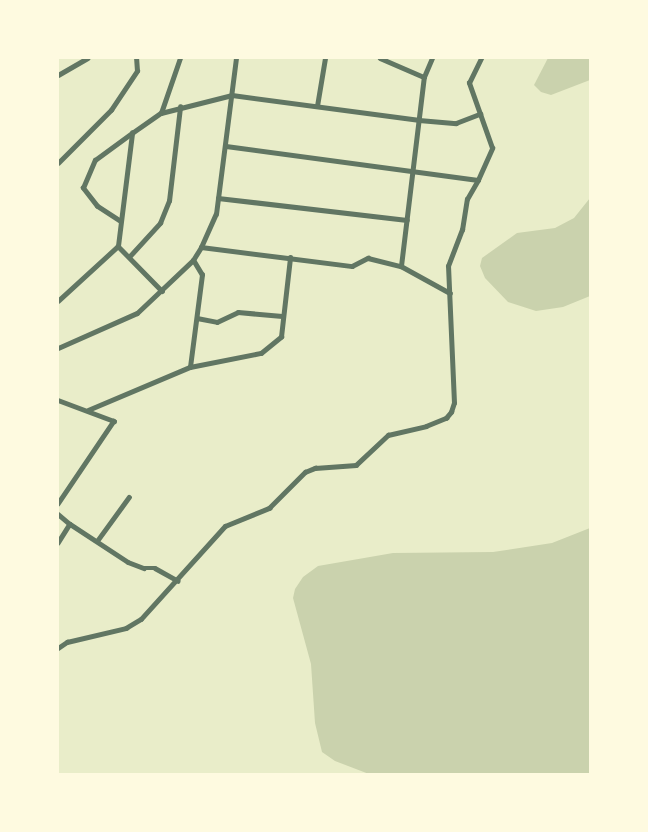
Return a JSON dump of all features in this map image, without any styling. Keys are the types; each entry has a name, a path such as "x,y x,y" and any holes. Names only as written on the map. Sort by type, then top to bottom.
{"street":[{"path":"58,75 88,58"},
{"path":"58,163 111,110 136,72 136,58"},
{"path":"161,112 180,58"},
{"path":"58,348 137,313 193,260 201,247 216,214 236,58"},
{"path":"317,106 324,58"},
{"path":"380,58 424,77"},
{"path":"401,266 424,77 432,58"},
{"path":"58,648 67,642 126,628 141,618 178,581 225,526 269,508 305,472 315,468 356,465 388,435 446,418 454,403 448,266 462,230 467,199 478,180 492,148 469,82 480,58"},
{"path":"120,221 97,206 83,188 95,160 161,112 232,95 419,120 456,123 480,114"},
{"path":"129,258 160,223 169,201 180,107"},
{"path":"58,301 118,246 132,133"},
{"path":"226,146 478,180"},
{"path":"218,198 407,220"},
{"path":"118,246 162,291"},
{"path":"201,247 352,266 368,258 401,266 450,293"},
{"path":"88,410 190,367 261,353 281,337 290,258"},
{"path":"190,367 202,275 193,260"},
{"path":"197,318 217,322 238,312 282,316"},
{"path":"58,400 114,421 58,504"},
{"path":"97,541 129,497"},
{"path":"58,514 128,562 144,568 155,568 178,581"},
{"path":"58,543 70,524"}],"green space":[{"path":"548,58 590,58 590,80 551,95 541,92 534,85"},
{"path":"590,198 590,296 563,307 536,311 508,302 485,278 480,266 482,258 517,233 555,228 574,218"},
{"path":"590,528 590,774 369,774 335,761 322,752 315,723 311,664 293,598 295,589 303,577 318,566 393,553 493,552 552,543"}]}
